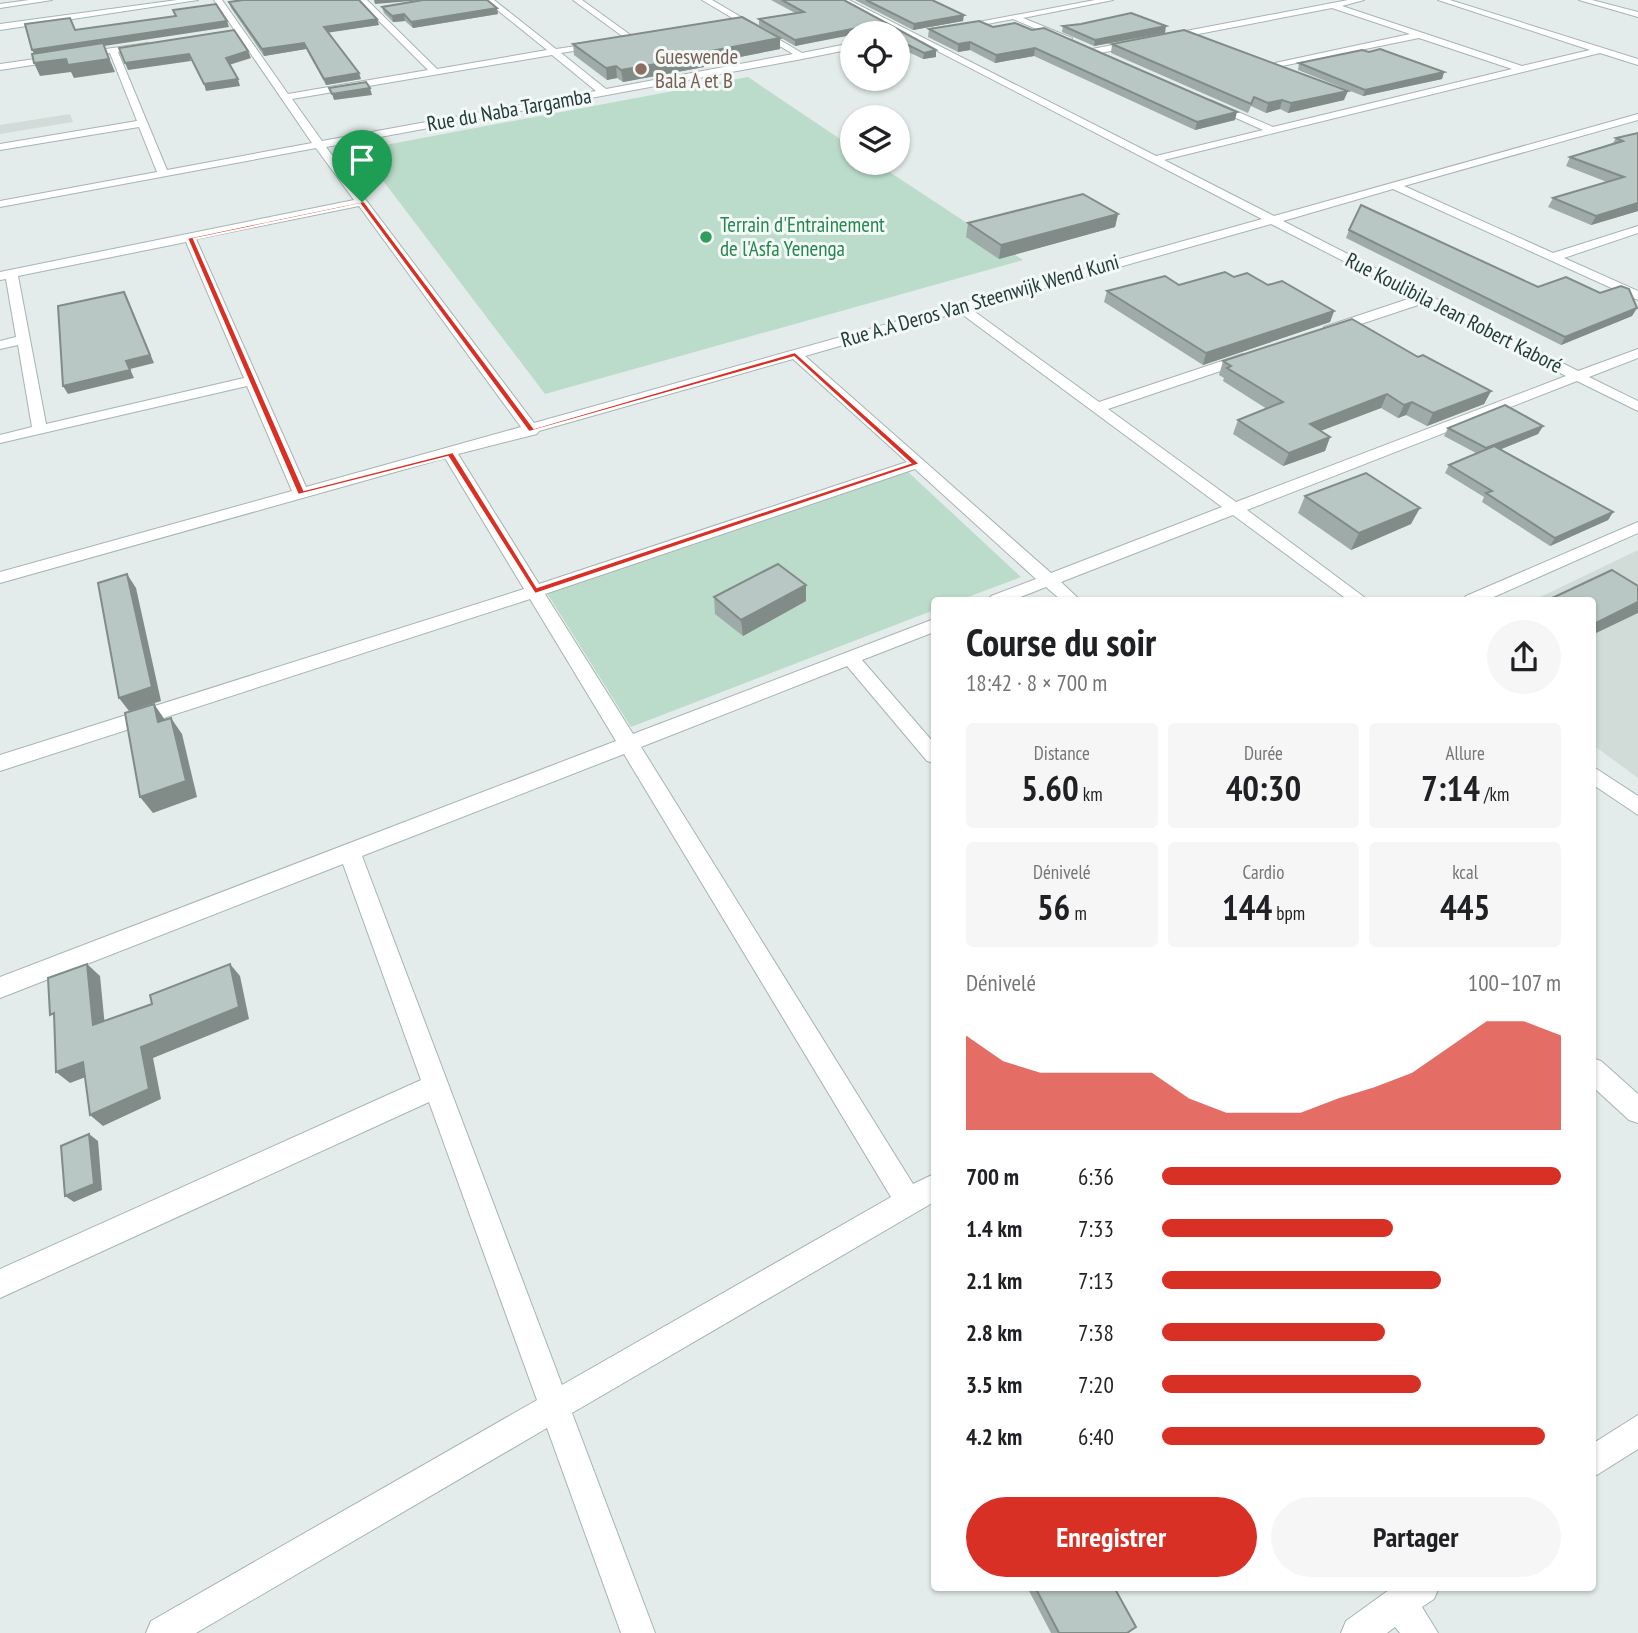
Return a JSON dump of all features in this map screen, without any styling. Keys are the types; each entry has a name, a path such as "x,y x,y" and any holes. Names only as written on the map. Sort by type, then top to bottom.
{"street":[{"path":"0,6 48,0"},
{"path":"0,27 194,0"},
{"path":"218,0 319,145 532,431"},
{"path":"362,0 435,72"},
{"path":"489,0 604,92"},
{"path":"577,0 632,39"},
{"path":"706,0 802,56"},
{"path":"949,29 1109,0"},
{"path":"1095,51 1360,0"},
{"path":"1442,0 1638,62"},
{"path":"1583,0 1638,16"},
{"path":"847,2 864,2"},
{"name":"Rue Koulibila Jean Robert Kaboré","path":"847,2 882,21"},
{"path":"1332,5 1521,69"},
{"path":"371,10 385,8"},
{"path":"1015,17 1107,57"},
{"path":"728,23 742,21"},
{"path":"228,32 241,30"},
{"path":"910,36 936,31"},
{"path":"1192,33 1216,42"},
{"path":"1275,66 1421,34"},
{"name":"Rue Koulibila Jean Robert Kaboré","path":"910,36 1638,407"},
{"path":"620,41 646,37"},
{"path":"0,66 152,44"},
{"path":"286,97 607,44"},
{"name":"Rue du Naba Targamba","path":"0,204 840,48"},
{"path":"113,50 163,174"},
{"path":"1152,160 1269,129 1600,50"},
{"path":"1263,61 1299,76"},
{"path":"1194,96 1269,129"},
{"path":"1359,100 1370,105"},
{"name":"Rue A.A Deros Van Steenwijk Wend Kuni","path":"0,578 532,431 1271,218 1638,117"},
{"path":"0,146 143,123"},
{"path":"1395,186 1638,296"},
{"path":"40,429 23,340 5,275 362,202"},
{"path":"1554,257 1638,229"},
{"path":"190,238 301,493"},
{"path":"1320,333 1425,298"},
{"path":"960,307 1355,597"},
{"path":"0,345 23,340"},
{"path":"1098,407 1268,350"},
{"path":"1005,597 1638,353"},
{"path":"795,354 1068,597"},
{"path":"0,439 250,381"},
{"path":"163,1633 922,1194 628,744 450,453"},
{"path":"0,763 535,591 916,464"},
{"path":"1479,597 1638,527"},
{"path":"0,988 931,626"},
{"path":"850,659 931,753"},
{"path":"1596,776 1638,807"},
{"path":"350,852 638,1633"},
{"path":"1596,1073 1638,1111"},
{"path":"0,1284 438,1085"},
{"path":"1596,1460 1638,1430"},
{"path":"1358,1633 1411,1595 1421,1633"}],"shaded area":[{"path":"70,114 73,122 0,134 0,125"},
{"path":"1638,550 1638,778 1596,747 1596,597 1540,597"}],"green space":[{"name":"Terrain d'Entrainement de l'Asfa Yenenga","path":"748,77 840,139 840,175 894,175 1023,260 545,394 362,153 369,148"},
{"path":"906,470 1021,577 968,597 931,597 931,611 631,727 545,590"}],"building":[{"path":"359,0 377,19 324,27 359,73 324,79 304,43 262,49 229,2"},
{"path":"423,0 487,0 497,8 411,22 404,14 392,16 382,7"},
{"path":"782,0 844,0 883,21 840,21 840,31 795,40 759,19 804,12"},
{"path":"866,0 932,0 964,15 914,24"},
{"path":"216,4 227,21 32,50 25,24 70,18 75,30 176,16 173,10"},
{"path":"1131,13 1166,26 1095,40 1063,26 1081,24"},
{"path":"742,17 780,38 700,53 704,56 621,70 616,66 606,68 573,44"},
{"path":"979,21 993,27 1015,23 1032,30 1044,28 1237,112 1197,122 1035,48 996,55 970,42 958,44 929,29"},
{"path":"234,30 248,51 226,58 238,79 204,84 189,54 125,63 119,48"},
{"path":"1184,30 1348,91 1291,103 1282,100 1268,103 1254,97 1251,104 1112,44"},
{"path":"910,36 936,50 924,53 910,46"},
{"path":"103,43 109,59 68,65 66,59 34,63 32,54"},
{"path":"1380,49 1444,72 1365,90 1299,63 1362,50 1369,52"},
{"path":"366,82 370,88 332,94 329,88"},
{"path":"1638,133 1638,203 1596,216 1553,198 1624,177 1570,157 1623,141 1616,138"},
{"path":"1083,194 1118,214 1001,245 968,223"},
{"path":"1361,205 1538,287 1566,277 1600,293 1621,286 1629,289 1637,308 1565,337 1349,230"},
{"path":"1225,272 1234,277 1247,273 1268,285 1282,281 1334,311 1206,353 1107,291 1165,276 1179,285"},
{"path":"124,292 150,355 126,361 130,370 63,386 58,306"},
{"path":"1352,319 1418,357 1423,355 1491,391 1433,413 1412,402 1404,405 1387,394 1310,424 1330,437 1289,453 1238,420 1283,402 1227,368 1231,366 1223,361"},
{"path":"1505,405 1543,426 1486,448 1448,428"},
{"path":"1494,446 1613,512 1555,538 1486,493 1492,491 1449,465"},
{"path":"1366,473 1420,508 1359,533 1305,496"},
{"path":"778,564 806,585 741,620 714,597"},
{"path":"1612,570 1638,586 1638,602 1596,623 1596,597 1554,597"},
{"path":"127,574 152,687 119,698 98,583"},
{"path":"154,704 158,722 171,718 186,781 140,797 125,713"},
{"path":"87,964 93,1025 152,1004 150,995 230,964 239,1007 141,1047 149,1089 90,1115 83,1062 56,1072 54,1013 50,1015 48,978"},
{"path":"89,1134 94,1184 65,1196 61,1146"},
{"path":"1037,1591 1116,1591 1136,1627 1127,1633 1059,1633"}],"place":[{"name":"Gueswende Bala A et B","path":"641,69"},
{"name":"Terrain d'Entrainement de l'Asfa Yenenga","path":"706,237"}],"route":[{"path":"362,202 532,431 795,354 916,464 535,591 450,453 301,493 190,238 362,202"}]}
